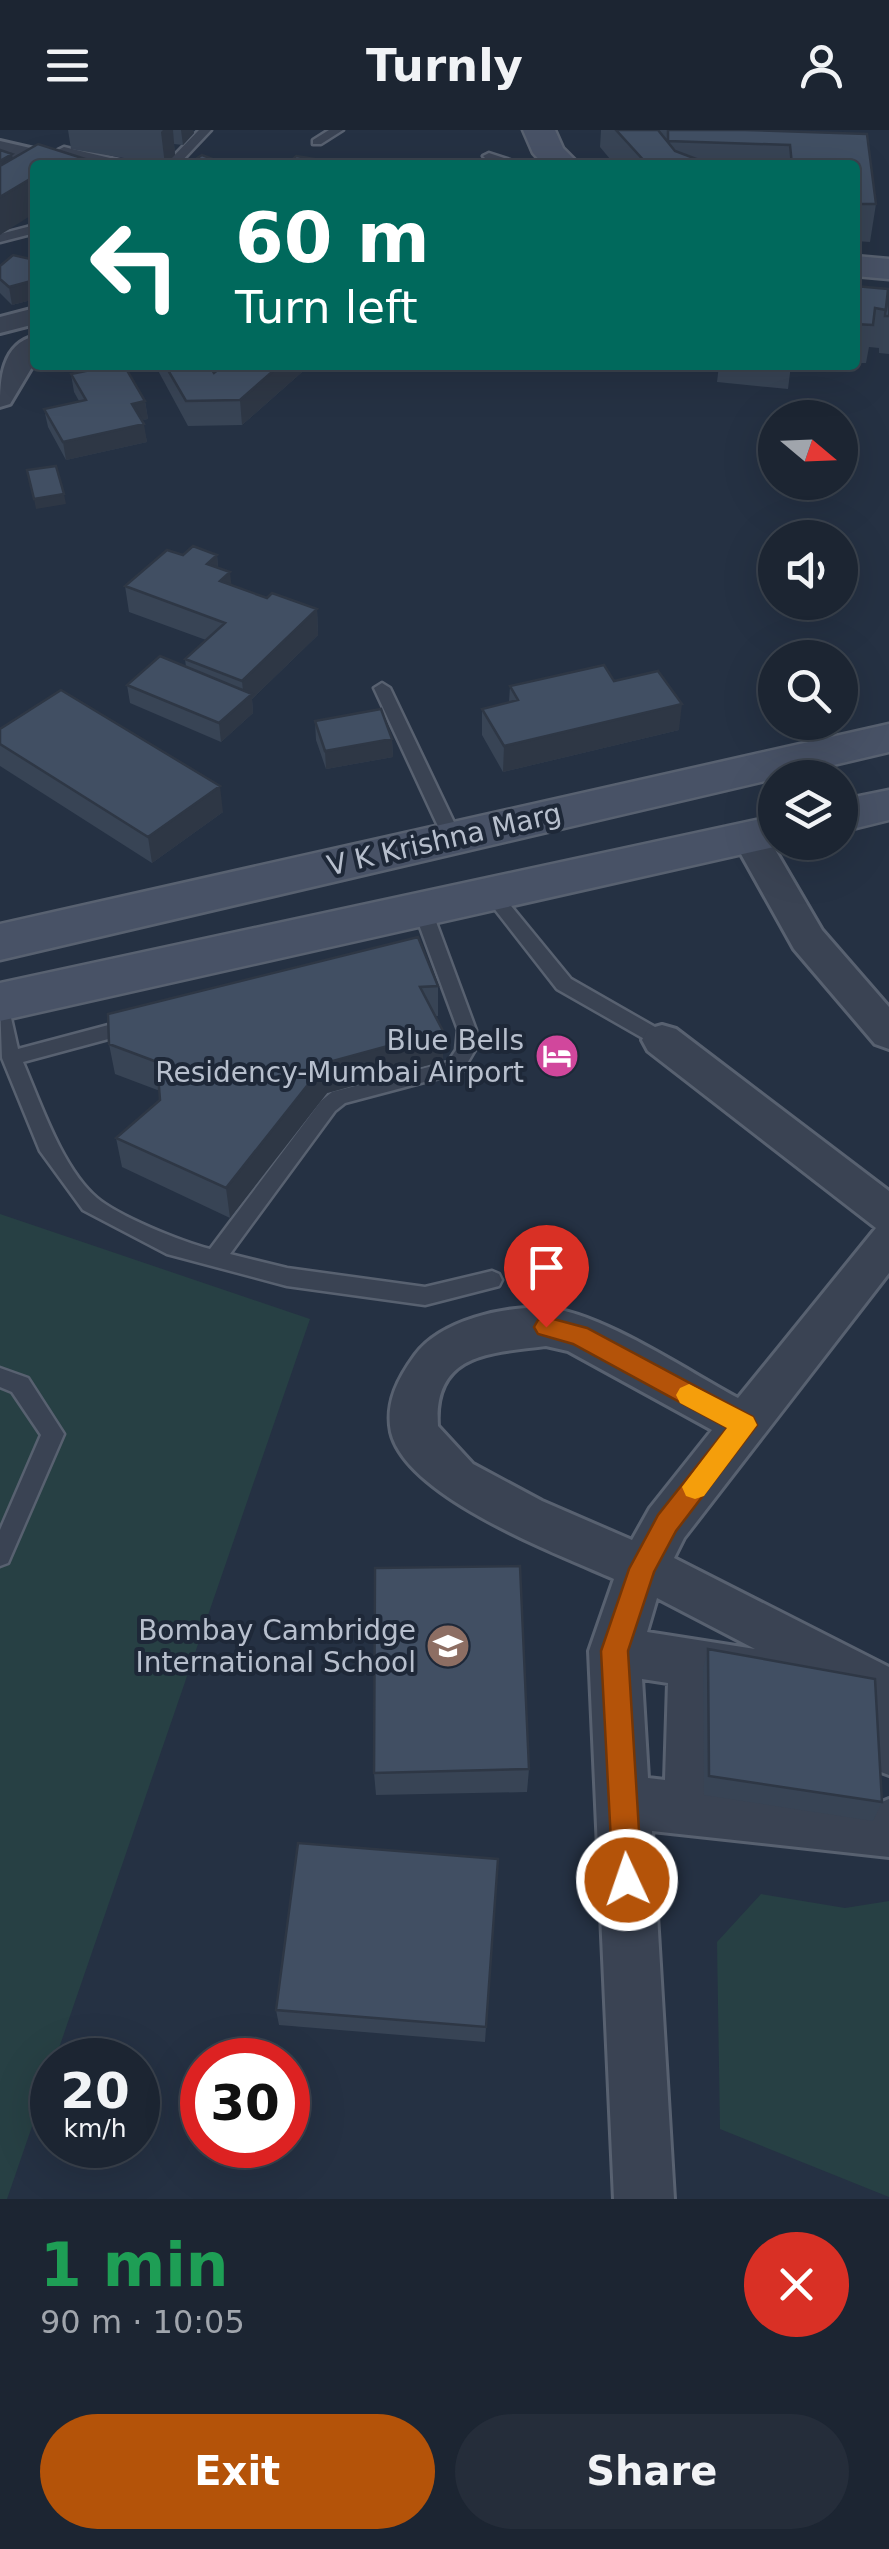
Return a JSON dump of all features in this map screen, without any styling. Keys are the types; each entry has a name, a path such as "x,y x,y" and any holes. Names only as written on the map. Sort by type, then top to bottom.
{"main road":[{"path":"539,130 549,153 558,160"},
{"path":"860,266 889,269"},
{"path":"860,281 889,283"},
{"name":"V K Krishna Marg","path":"0,942 889,738"},
{"path":"858,812 889,805"},
{"path":"0,1005 426,935 492,894 758,836"}],"street":[{"path":"0,148 74,153"},
{"path":"0,325 30,317"},
{"path":"0,398 12,371 30,350"},
{"path":"773,860 808,940 889,1034"},
{"path":"662,1040 889,1215"},
{"path":"644,2199 615,1651 642,1569 667,1523 889,1241"},
{"path":"744,1425 579,1335 546,1327 464,1340 440,1358 417,1389 416,1433 456,1478 525,1516 699,1593 881,1690"},
{"path":"615,1651 869,1691 886,1708 889,1750"},
{"path":"691,1809 694,1663"},
{"path":"623,1800 884,1832 889,1826"}],"lane":[{"path":"176,160 205,130"},
{"path":"318,142 337,130"},
{"path":"74,153 64,150 106,160"},
{"path":"489,156 501,160"},
{"path":"0,238 30,230"},
{"path":"382,688 452,837"},
{"path":"492,894 564,984 662,1040"},
{"path":"215,1258 328,1106 340,1097 454,1067 465,1050 468,1030 426,935"},
{"path":"0,1005 12,1058 50,1151 90,1204 174,1248 286,1277 425,1296 492,1280"},
{"path":"12,1058 147,1022"},
{"path":"0,1377 20,1385 53,1434 0,1556"}],"green space":[{"path":"0,1214 310,1319 62,2038 30,2038 30,2132 7,2199 0,2199"},
{"path":"761,1894 845,1908 889,1901 889,2197 720,2129 717,1942"}],"building":[{"path":"616,130 658,130 675,151 699,160 643,160"},
{"path":"668,130 867,134 876,204 860,204 860,160 792,160 790,145 668,141"},
{"path":"38,144 88,160 30,160 30,179 0,197 0,166"},
{"path":"0,150 12,154 0,161"},
{"path":"13,255 30,259 30,281 9,287 0,279 0,266"},
{"path":"860,286 888,289 886,310 875,308 873,325 860,324"},
{"path":"888,290 889,316 885,316"},
{"path":"127,370 145,401 132,404 144,424 63,442 44,409 86,400 71,374"},
{"path":"168,370 274,370 240,400 186,401"},
{"path":"56,466 64,494 34,499 27,470"},
{"path":"193,546 217,555 207,564 230,572 220,581 267,598 272,593 317,609 242,681 185,659 225,623 125,586 167,550 183,555"},
{"path":"160,656 252,694 219,723 127,685"},
{"path":"604,665 614,681 658,671 682,704 504,746 482,709 518,700 510,686"},
{"path":"61,690 220,786 148,837 0,744 0,729"},
{"path":"381,709 392,739 325,751 315,721"},
{"path":"418,937 438,986 420,987 443,1031 325,1063 226,1188 116,1138 160,1100 157,1062 109,1044 108,1014"},
{"name":"Bombay Cambridge International School","path":"520,1566 529,1769 374,1773 375,1568"},
{"path":"708,1649 875,1679 882,1802 709,1776"},
{"path":"298,1843 498,1859 486,2027 276,2010"}],"slow traffic":[{"path":"689,1395 744,1425 695,1487"}],"place":[{"name":"Blue Bells Residency-Mumbai Airport","path":"557,1056"},
{"name":"Bombay Cambridge International School","path":"448,1646"}],"route":[{"path":"546,1327 579,1335 744,1425 667,1523 642,1569 615,1651 627,1880"}]}
